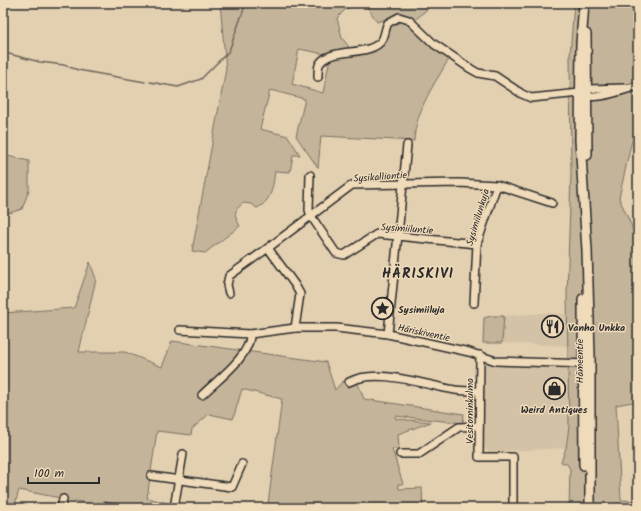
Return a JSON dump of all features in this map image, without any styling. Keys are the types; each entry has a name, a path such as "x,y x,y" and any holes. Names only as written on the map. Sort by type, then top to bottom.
{"main road":[{"name":"Hämeentie","path":"584,3 581,28 585,93 580,140 584,211 590,508"},
{"name":"Hämeentie","path":"584,508 586,364"}],"street":[{"path":"318,77 319,66 323,60 330,56 376,46 382,40 388,23 399,16 409,20 434,44 478,73 495,76 527,97 531,98 585,93 638,86"},
{"path":"388,334 406,145"},
{"path":"310,175 309,210 311,216"},
{"name":"Sysikalliontie","path":"229,293 227,285 229,276 352,185 459,183 498,186 552,203"},
{"name":"Sysimiilunkuja","path":"474,303 478,244 498,186"},
{"name":"Sysimiiluntie","path":"311,216 336,253 344,255 377,234 478,244"},
{"path":"268,248 300,294 295,328"},
{"name":"Häriskiventie","path":"180,330 250,334 295,328 336,328 388,334 480,355 496,361 586,364"},
{"path":"202,395 244,354 250,341 250,334"},
{"name":"Vesitorninkulma","path":"480,355 479,457 513,457 513,508"},
{"path":"349,382 357,378 382,376 457,390 479,391"},
{"path":"400,454 420,454 459,427 479,426"},
{"path":"174,508 183,454"},
{"path":"151,476 232,487 242,464"},
{"path":"61,508 63,499"}],"shaded area":[{"path":"220,3 434,3 414,21 399,15 377,22 366,5 347,8 337,18 342,38 352,51 330,55 299,49 292,84 323,93 330,58 377,47 391,22 400,18 409,21 450,57 432,87 422,108 415,129 414,141 321,136 318,168 296,136 305,99 270,90 260,129 288,136 300,155 293,155 290,172 275,171 271,192 269,197 262,205 257,208 251,204 243,203 237,208 236,216 240,226 205,253 192,251 226,69"},
{"path":"574,3 638,3 638,130 631,144 619,198 638,240 638,401 616,405 621,500 638,501 638,508 569,508 570,469 567,464 561,462 566,448 569,426 567,294 571,174 570,55"},
{"path":"3,155 29,161 29,190 22,209 3,215"},
{"path":"90,262 96,279 79,352 125,352 162,367 172,341 326,362 335,390 343,381 347,388 357,381 364,399 464,414 463,423 395,416 396,419 431,422 398,434 399,449 392,449 403,484 398,484 399,489 422,488 423,508 258,508 268,504 282,399 242,389 233,419 209,414 192,429 191,435 157,431 147,498 172,504 171,508 110,508 102,506 101,508 86,508 86,503 19,490 14,508 3,508 3,313 74,308"},
{"path":"545,313 567,314 569,346 502,343 504,316"},
{"path":"491,316 504,316 502,343 483,343 484,318"},
{"path":"484,362 569,366 569,426 566,448 490,452 483,448"}],"waterway":[{"path":"150,82 178,87 201,79 229,51 246,3"},
{"path":"9,54 40,62 64,65 78,70 145,82"},
{"path":"104,502 134,508"}],"place":[{"name":"Sysimiiluja","path":"383,309"},
{"name":"Vanha Unkka","path":"552,327"},
{"name":"Weird Antiques","path":"554,389"}],"district":[{"name":"HÄRISKIVI","path":"418,273"}]}
